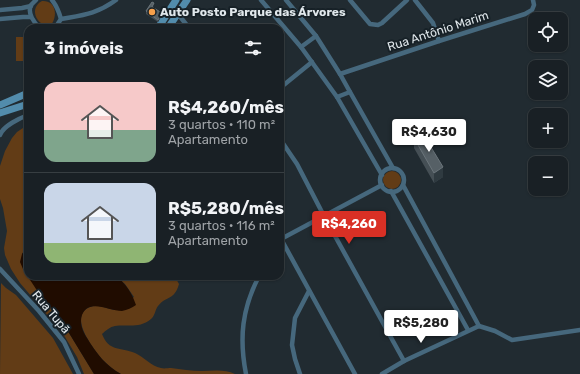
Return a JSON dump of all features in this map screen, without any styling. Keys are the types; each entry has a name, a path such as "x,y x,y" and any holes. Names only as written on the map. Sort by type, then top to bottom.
{"street":[{"path":"36,0 31,6 30,11 31,17 36,24"},
{"path":"52,0 59,10 60,19 57,24"},
{"path":"60,19 99,11 116,0"},
{"path":"161,24 176,0"},
{"path":"171,24 187,0"},
{"path":"261,0 281,24"},
{"path":"286,0 316,36 340,74 393,168 402,174 404,180 403,185 478,326"},
{"path":"350,0 370,24 378,25 407,0"},
{"path":"415,0 433,23 439,41"},
{"name":"Rua Antônio Marim","path":"340,74 525,14 532,10 534,5 533,0"},
{"path":"0,10 31,6"},
{"path":"22,8 23,16"},
{"path":"178,14 186,24"},
{"path":"0,20 23,16 31,17"},
{"path":"284,28 312,62 337,97 382,174"},
{"path":"301,48 316,36"},
{"path":"284,85 312,62"},
{"path":"337,97 350,92"},
{"path":"0,106 24,95"},
{"path":"0,113 24,105"},
{"path":"0,132 18,118 24,116"},
{"path":"284,145 296,164 404,361"},
{"path":"393,168 386,170 382,174 382,185 391,191 398,190 403,185"},
{"path":"284,237 382,185"},
{"path":"391,191 468,330"},
{"path":"284,246 355,374"},
{"name":"Rua Tupã","path":"0,269 39,311 64,342 79,374"},
{"path":"246,374 242,338 245,311 258,280"},
{"path":"300,374 292,345 295,318 309,291"},
{"path":"382,374 404,361 478,326 495,331 512,340 580,330"}],"shaded area":[{"path":"42,1 47,1 53,6 55,17 52,24 42,24 38,21 35,12 38,4"},
{"path":"16,37 24,37 24,61 16,61"},
{"path":"23,128 24,251 22,254 24,280 31,280 51,307 94,374 84,374 77,357 65,337 20,283 11,269 5,255 4,248 7,231 0,199 0,166 5,151 12,138"},
{"path":"392,171 398,174 401,180 398,186 392,189 386,186 383,180 386,174"},
{"path":"24,251 24,271 20,262"},
{"path":"30,280 121,280 123,282 133,297 136,305 122,311 94,306 89,307 85,310 81,318 83,330 94,349 106,363 121,374 94,374 69,333 51,307"},
{"path":"120,280 177,280 179,284 173,296 161,303 152,318 147,322 138,325 115,326 105,331 102,334 108,344 116,348 135,353 157,367 198,371 223,371 235,374 121,374 110,367 100,356 85,334 81,318 84,311 90,307 99,306 114,310 134,297"},
{"path":"1,283 16,295 53,338 73,374 0,374"}],"building":[{"name":"Auto Posto Parque das Árvores","path":"152,2 154,3 152,7 162,13 158,20 146,11"},
{"path":"423,134 443,167 434,173 414,138"}],"place":[{"name":"Auto Posto Parque das Árvores","path":"152,12"}]}
